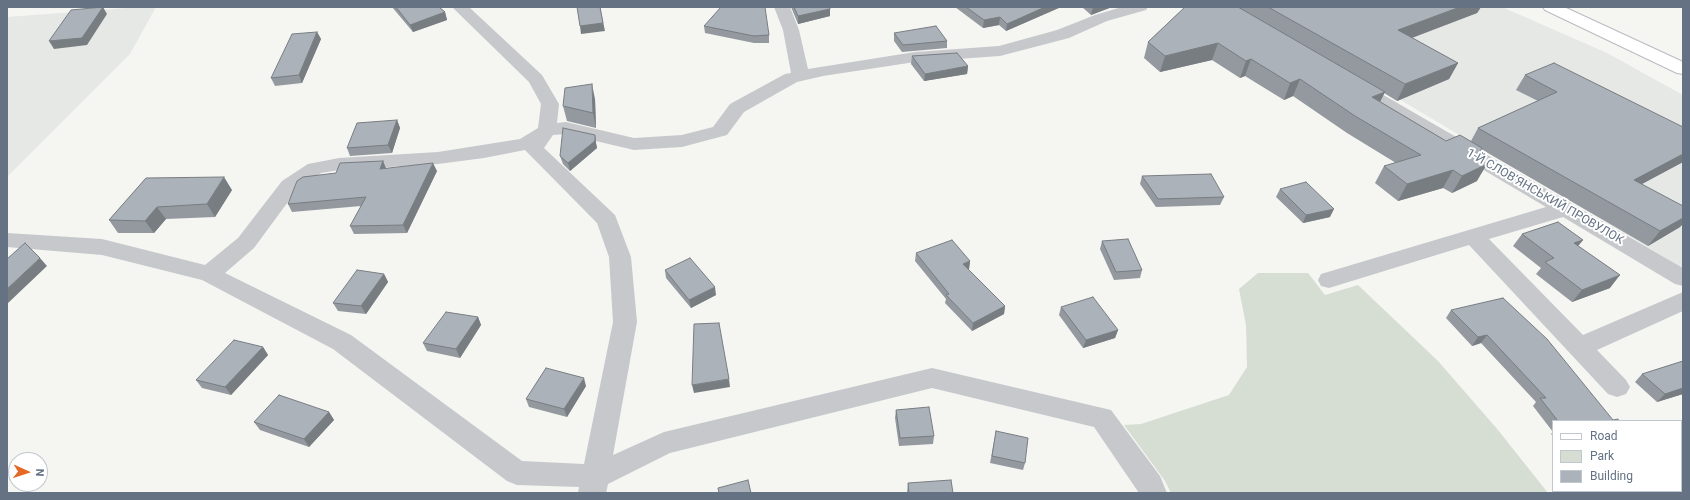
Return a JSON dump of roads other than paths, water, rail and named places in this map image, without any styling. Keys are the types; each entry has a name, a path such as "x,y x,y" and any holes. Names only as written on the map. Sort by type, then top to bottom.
{"street":[{"path":"460,7 536,79 550,104 548,130 534,149 607,220 620,257 624,322 594,485"},
{"path":"782,7 791,30 801,76"},
{"path":"209,274 246,243 289,186 315,168 339,164 438,158 484,152 526,144 548,130 566,128 634,144 682,141 720,131 737,108 791,78 823,71 908,58 1000,51 1063,34 1101,18 1140,7"},
{"path":"1551,7 1683,69"},
{"name":"1-Й СЛОВ’ЯНСЬКИЙ ПРОВУЛОК","path":"1342,78 1683,278"},
{"path":"1329,280 1475,238 1565,209"},
{"path":"1475,238 1617,387"},
{"path":"7,240 102,247 209,274 342,342 517,473 594,485 664,443 932,378 1102,418 1150,485 1153,493"},
{"path":"1580,347 1683,301"}]}
